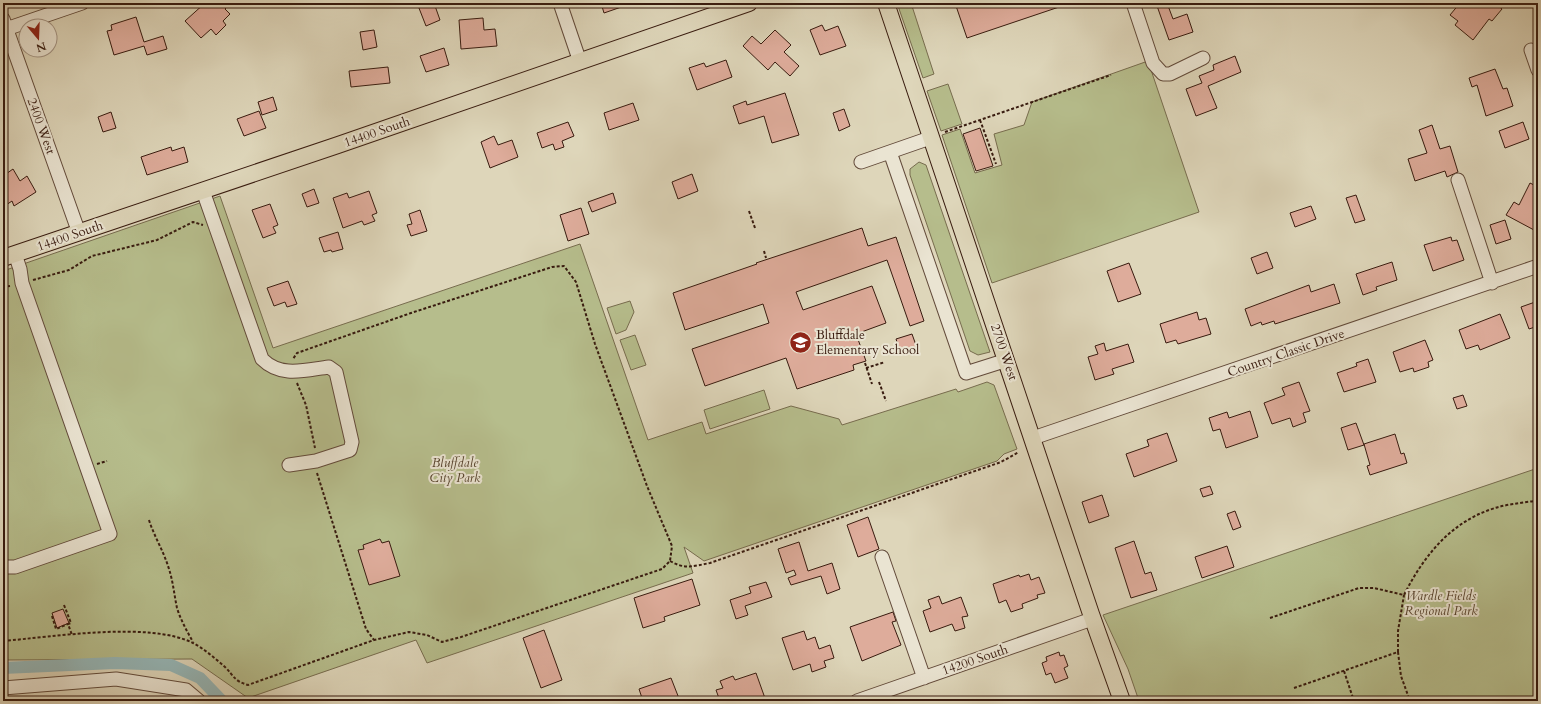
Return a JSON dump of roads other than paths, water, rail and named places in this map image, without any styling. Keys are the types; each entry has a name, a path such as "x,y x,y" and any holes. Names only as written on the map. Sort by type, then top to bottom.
{"main road":[{"name":"14400 South","path":"9,256 203,191 749,3"},
{"name":"2700 West","path":"886,3 930,138 1007,360 1092,619 1122,701"}],"street":[{"path":"5,24 82,3"},
{"path":"560,3 580,62"},
{"path":"1133,3 1153,63 1163,74 1170,74 1203,58"},
{"name":"2400 West","path":"5,24 79,233"},
{"path":"1531,50 1538,70"},
{"path":"861,162 930,138"},
{"path":"890,152 966,374 1007,360"},
{"path":"1458,180 1492,283"},
{"path":"203,191 262,359 270,366 286,372 329,367 336,372 352,442 350,450 316,461 289,465"},
{"path":"3,567 21,565 110,534 73,424 22,283 20,269 9,256"},
{"name":"Country Classic Drive","path":"1033,438 1492,283 1538,266"},
{"path":"882,557 924,678"},
{"name":"14200 South","path":"857,701 1092,619"},
{"path":"3,688 116,679 186,690 199,701"}],"waterway":[{"path":"3,668 115,663 171,665 200,678 222,701"}],"place":[{"name":"Bluffdale Elementary School","path":"800,342"}],"park label":[{"name":"Bluffdale City Park","path":"455,470"},
{"name":"Wardle Fields Regional Park","path":"1441,604"}]}
